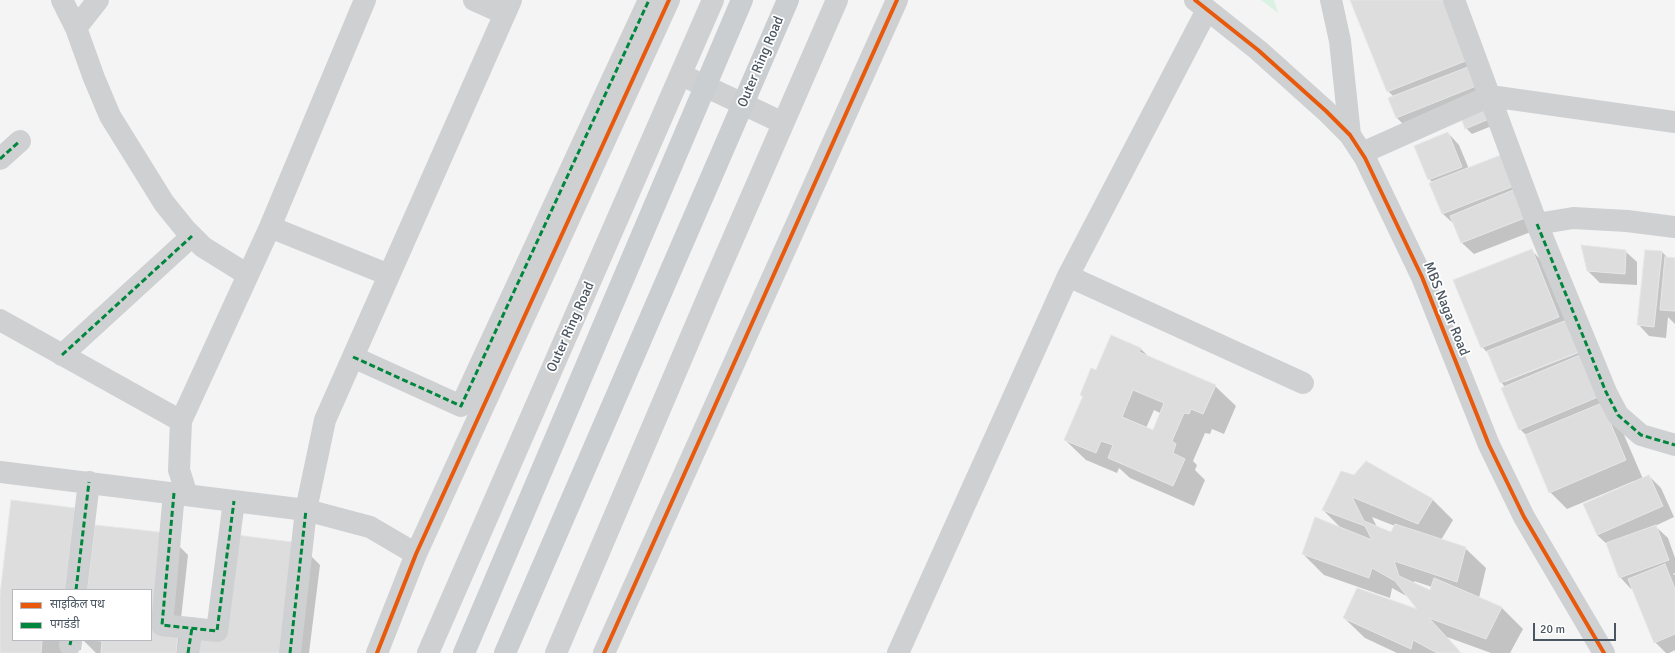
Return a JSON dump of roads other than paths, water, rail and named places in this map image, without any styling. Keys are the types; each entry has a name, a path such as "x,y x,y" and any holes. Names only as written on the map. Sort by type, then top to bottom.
{"main road":[{"name":"Outer Ring Road","path":"464,653 742,0"},
{"name":"Outer Ring Road","path":"505,653 788,0"}],"street":[{"path":"62,0 76,28 94,78 110,116 164,203 203,247 248,275"},
{"path":"76,28 98,0"},
{"path":"234,501 218,631 162,625 180,494 181,421 270,227 365,0"},
{"path":"290,653 306,510 325,420 508,7 474,0"},
{"path":"352,357 461,406 649,0"},
{"path":"377,653 416,554 669,0"},
{"name":"Outer Ring Road","path":"428,653 713,0"},
{"path":"556,653 837,0"},
{"path":"604,653 897,0"},
{"path":"1331,0 1340,41 1350,135"},
{"path":"1454,0 1537,224 1606,392 1618,415 1641,435 1675,445"},
{"path":"898,653 1068,276 1201,5"},
{"name":"MBS Nagar Road","path":"1201,5 1279,69 1326,111 1350,135 1362,153 1422,277 1489,445 1524,517 1604,653"},
{"path":"681,75 783,123"},
{"path":"1362,153 1490,96 1675,122"},
{"path":"0,159 20,142"},
{"path":"1537,224 1573,218 1627,221 1675,227"},
{"path":"270,227 389,275"},
{"path":"62,354 192,236"},
{"path":"1068,276 1303,383"},
{"path":"0,320 181,421"},
{"path":"0,472 306,510 370,527 416,554"},
{"path":"76,589 89,482"},
{"path":"188,653 192,628"}]}
